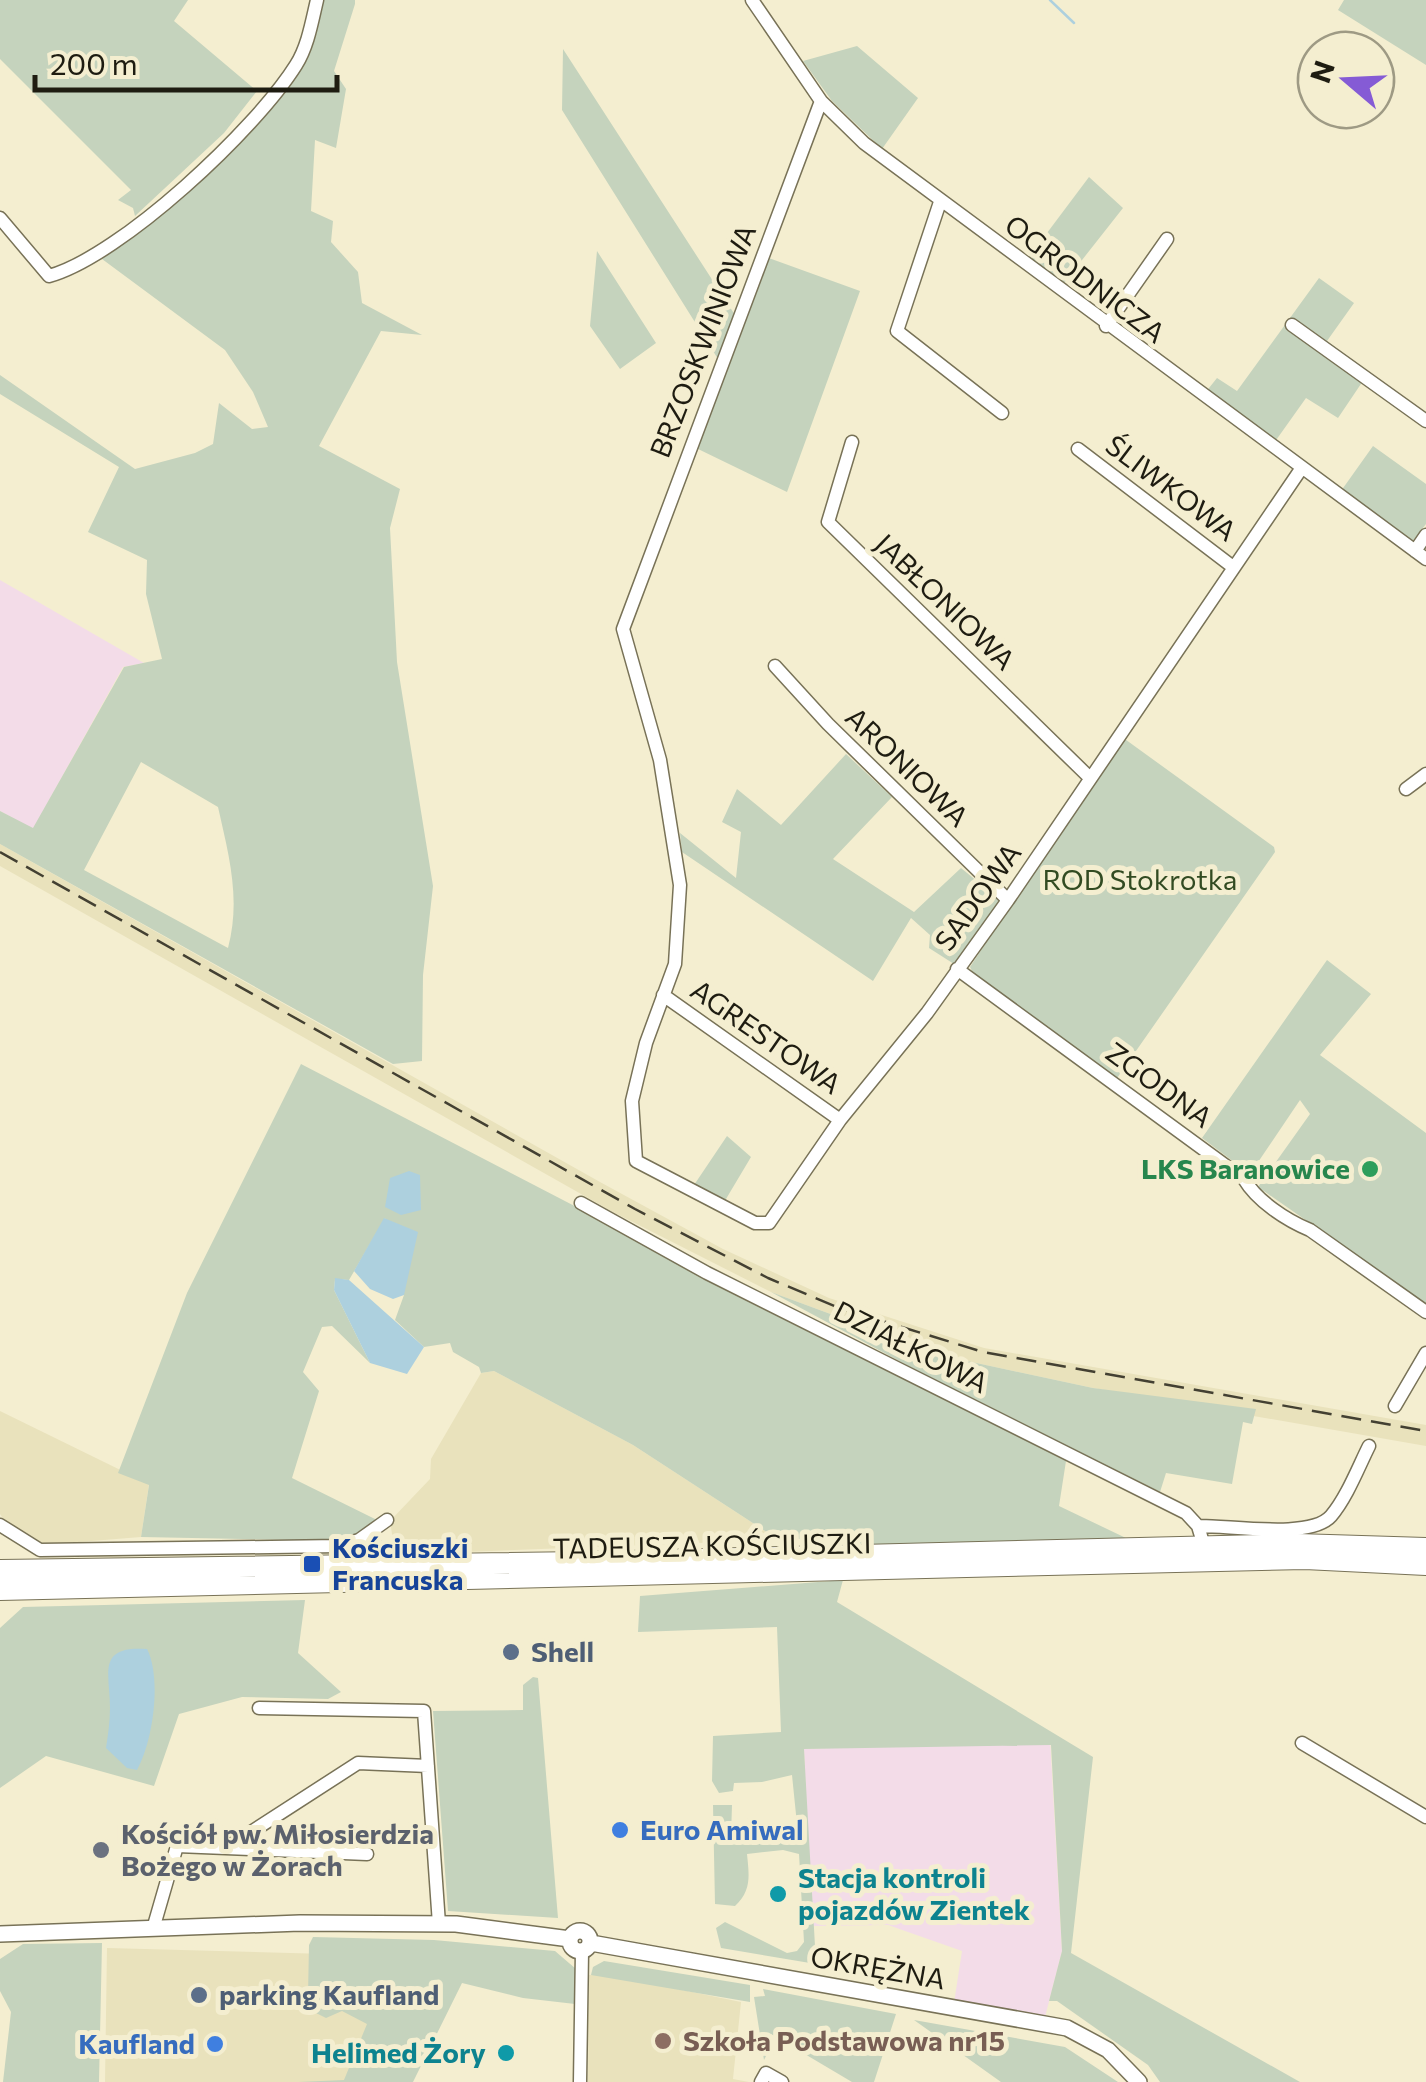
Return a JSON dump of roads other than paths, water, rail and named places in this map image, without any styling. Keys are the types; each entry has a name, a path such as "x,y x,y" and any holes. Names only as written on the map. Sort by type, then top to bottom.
{"main road":[{"name":"TADEUSZA KOŚCIUSZKI","path":"0,1570 420,1565 1201,1536 1426,1548"},
{"name":"TADEUSZA KOŚCIUSZKI","path":"0,1590 1287,1560 1368,1560 1426,1566"},
{"path":"0,1609 37,1590"}],"street":[{"path":"0,218 49,276 91,260 121,238 249,122 299,61 318,0"},
{"name":"OGRODNICZA","path":"752,0 821,100 864,143 1420,555"},
{"name":"BRZOSKWINIOWA","path":"636,1161 632,1100 676,964 680,885 660,760 622,629 821,100"},
{"path":"940,202 897,331 1002,413"},
{"path":"1106,326 1168,239"},
{"path":"1292,325 1426,421"},
{"name":"JABŁONIOWA","path":"852,442 828,522 1088,776"},
{"name":"ŚLIWKOWA","path":"1078,448 1234,567"},
{"name":"SADOWA","path":"636,1161 762,1226 769,1223 840,1120 1008,900 1079,797 1088,776 1301,470"},
{"path":"1420,555 1426,535"},
{"name":"ARONIOWA","path":"776,666 828,724 1008,900"},
{"path":"1406,789 1426,774"},
{"name":"ZGODNA","path":"958,969 1244,1179 1250,1190 1293,1223 1310,1230 1426,1312"},
{"name":"AGRESTOWA","path":"663,995 840,1120"},
{"name":"DZIAŁKOWA","path":"581,1202 706,1273 1168,1503 1201,1536"},
{"path":"1394,1406 1426,1353"},
{"path":"1201,1536 1320,1524 1333,1513 1369,1446"},
{"path":"0,1525 40,1550 338,1546 359,1540 387,1520 388,1549"},
{"path":"359,1540 420,1565"},
{"path":"3,1932 300,1923 440,1924 424,1711 259,1708"},
{"path":"1302,1743 1426,1817"},
{"path":"226,1848 358,1763 428,1766"},
{"path":"153,1929 177,1846 367,1854"},
{"name":"OKRĘŻNA","path":"440,1924 570,1938 582,1931 586,1947 1067,2028 1116,2056 1139,2082"},
{"path":"580,2082 586,1947"},
{"path":"761,2082 766,2074 782,2082"}],"water":[{"path":"409,1171 420,1175 421,1210 401,1215 385,1207 390,1178"},
{"path":"384,1218 418,1232 404,1295 393,1299 370,1289 354,1271"},
{"path":"335,1278 349,1280 424,1347 407,1374 370,1363 334,1290"},
{"path":"147,1649 154,1676 154,1710 137,1770 127,1768 106,1748 110,1713 108,1673 113,1657 120,1652"}],"waterway":[{"path":"1050,0 1074,23"}],"railway":[{"path":"0,852 635,1209 768,1278 837,1307 983,1352 1426,1431"}],"place":[{"name":"LKS Baranowice","path":"1370,1169"},
{"name":"Kościuszki Francuska","path":"312,1564"},
{"name":"Shell","path":"511,1652"},
{"name":"Euro Amiwal","path":"620,1830"},
{"name":"Kościół pw. Miłosierdzia Bożego w Żorach","path":"101,1850"},
{"name":"Stacja kontroli pojazdów Zientek","path":"778,1894"},
{"name":"parking Kaufland","path":"199,1995"},
{"name":"Szkoła Podstawowa nr15","path":"663,2041"},
{"name":"Kaufland","path":"215,2044"},
{"name":"Helimed Żory","path":"506,2053"}],"park label":[{"name":"ROD Stokrotka","path":"1140,880"}]}
